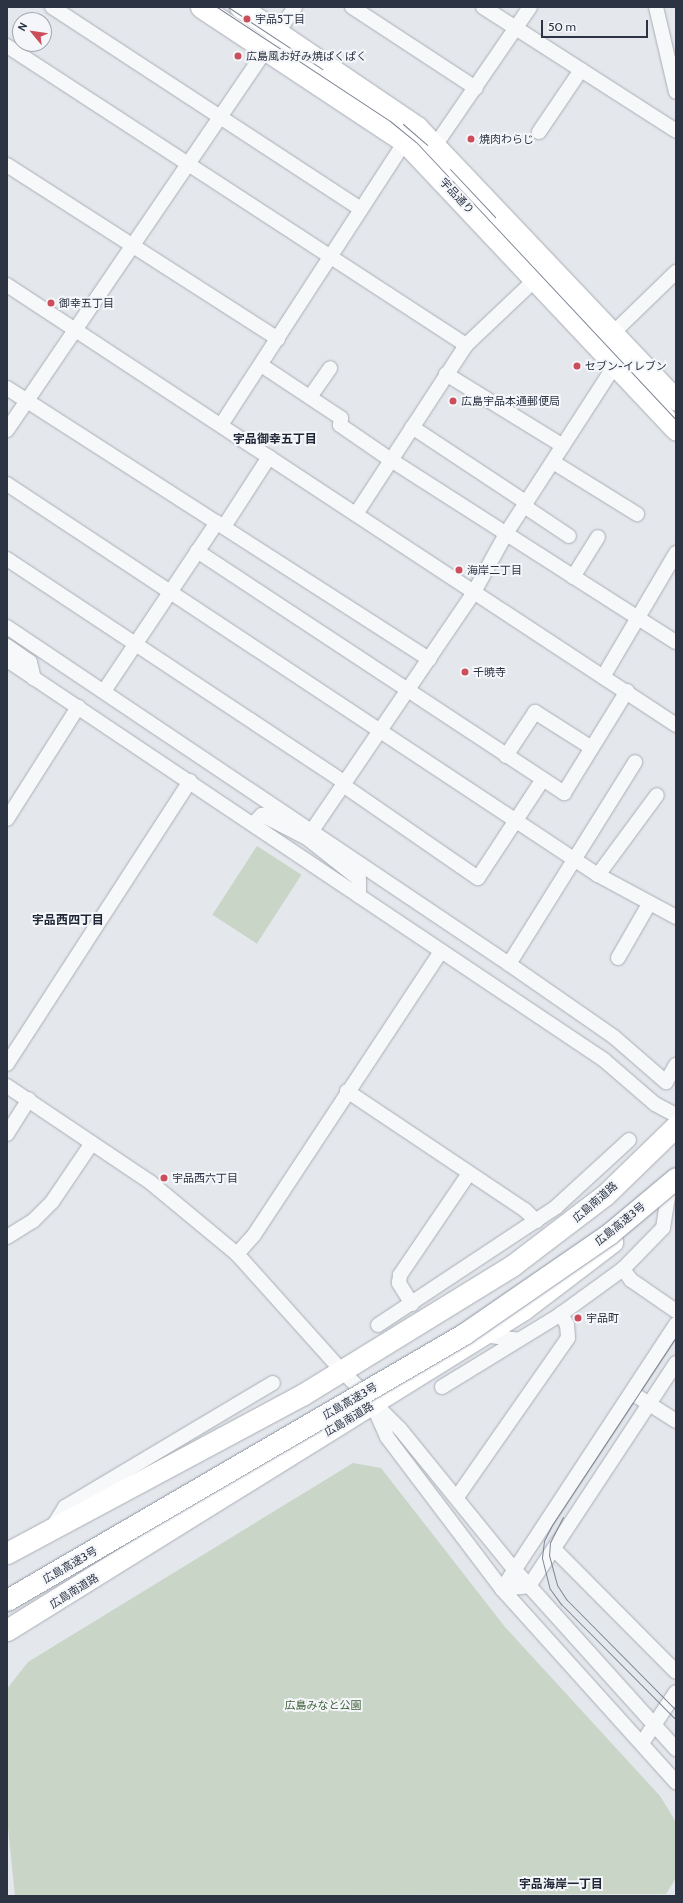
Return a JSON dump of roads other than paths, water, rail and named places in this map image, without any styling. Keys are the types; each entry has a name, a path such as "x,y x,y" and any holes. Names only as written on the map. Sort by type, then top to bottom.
{"highway":[{"name":"宇品通り","path":"201,7 263,54 405,142 430,153 550,266 676,400"},
{"name":"宇品通り","path":"240,7 281,29 404,117 430,153 535,280 676,430"},
{"name":"広島南道路","path":"7,1553 49,1533 228,1436 341,1370 418,1311 513,1265 589,1208 676,1126"},
{"name":"広島南道路","path":"7,1630 484,1335 579,1269 673,1187"},
{"name":"広島高速3号","path":"7,1600 464,1334 609,1234 673,1187"}],"street":[{"path":"52,7 361,209"},
{"path":"7,430 295,7"},
{"path":"352,7 476,88"},
{"path":"483,7 676,131"},
{"path":"430,153 476,88 530,7"},
{"path":"656,7 676,92"},
{"path":"7,46 188,166 466,345"},
{"path":"539,132 581,70"},
{"path":"221,425 405,142"},
{"path":"7,165 132,247 278,339"},
{"path":"356,514 466,345 550,266"},
{"path":"613,333 676,272"},
{"path":"7,285 676,724"},
{"path":"261,365 341,418 340,425 392,460 507,532 573,577 676,642"},
{"path":"310,834 378,729 474,592 507,532 615,365"},
{"path":"310,398 330,368"},
{"path":"446,374 563,446"},
{"path":"7,388 221,523 428,659"},
{"path":"412,427 569,536"},
{"path":"104,691 198,551 221,523 270,457"},
{"path":"553,462 637,514"},
{"path":"7,484 598,875 649,904 676,917"},
{"path":"573,577 598,537"},
{"path":"198,551 406,690 564,793 627,691"},
{"path":"603,677 676,553"},
{"path":"7,559 344,783 478,878 543,779"},
{"path":"7,627 104,691 310,834 509,964 614,1038 666,1082 676,1065"},
{"path":"7,646 30,662 34,679"},
{"path":"7,660 190,781 604,1060 655,1104 676,1115"},
{"path":"7,819 78,707"},
{"path":"506,756 535,712 592,748"},
{"path":"509,964 635,762"},
{"path":"7,1064 190,781"},
{"path":"598,875 657,794"},
{"path":"253,824 262,815 310,834 359,879 359,896"},
{"path":"618,958 649,904"},
{"path":"237,1254 254,1236 347,1091 441,951"},
{"path":"7,1086 29,1099 92,1144 150,1182 237,1254 373,1405 400,1429 513,1568 676,1749"},
{"path":"347,1091 468,1175 524,1210 536,1221"},
{"path":"7,1134 29,1099"},
{"path":"378,1326 418,1311 434,1290 536,1221 629,1140"},
{"path":"7,1237 33,1221 52,1202 92,1144"},
{"path":"418,1311 399,1283 400,1275 468,1175"},
{"path":"442,1387 561,1314 623,1269 663,1228 673,1187"},
{"path":"572,1191 589,1208"},
{"path":"623,1269 631,1280 676,1311"},
{"path":"418,1311 434,1290"},
{"path":"456,1497 568,1338 567,1325 561,1314"},
{"path":"502,1589 513,1568 632,1393 676,1324"},
{"path":"484,1335 518,1340"},
{"path":"502,1589 529,1586 676,1363"},
{"path":"49,1533 65,1507 273,1383"},
{"path":"632,1393 650,1403 676,1421"},
{"path":"373,1405 387,1437 502,1589 676,1782"},
{"path":"204,1425 228,1436"},
{"path":"554,1549 676,1672"},
{"path":"642,1743 676,1692"}],"tram line":[{"path":"217,7 390,121 416,142 676,420"},
{"path":"228,7 322,69"},
{"path":"403,124 427,145"},
{"path":"450,169 495,217"},
{"path":"676,1337 552,1525 544,1541 542,1558 550,1589 561,1604 676,1720"},
{"path":"563,1517 550,1542 549,1555 557,1585 566,1599 676,1710"}],"place":[{"name":"宇品5丁目","path":"247,19"},
{"name":"広島風お好み焼ぱくぱく","path":"238,56"},
{"name":"焼肉わらじ","path":"471,139"},
{"name":"御幸五丁目","path":"51,303"},
{"name":"セブン-イレブン","path":"577,366"},
{"name":"広島宇品本通郵便局","path":"453,401"},
{"name":"海岸二丁目","path":"459,570"},
{"name":"千暁寺","path":"465,672"},
{"name":"宇品西六丁目","path":"164,1178"},
{"name":"宇品町","path":"578,1318"}],"district":[{"name":"宇品御幸五丁目","path":"275,439"},
{"name":"宇品西四丁目","path":"68,920"},
{"name":"宇品海岸一丁目","path":"561,1884"}],"park label":[{"name":"広島みなと公園","path":"323,1705"}]}
